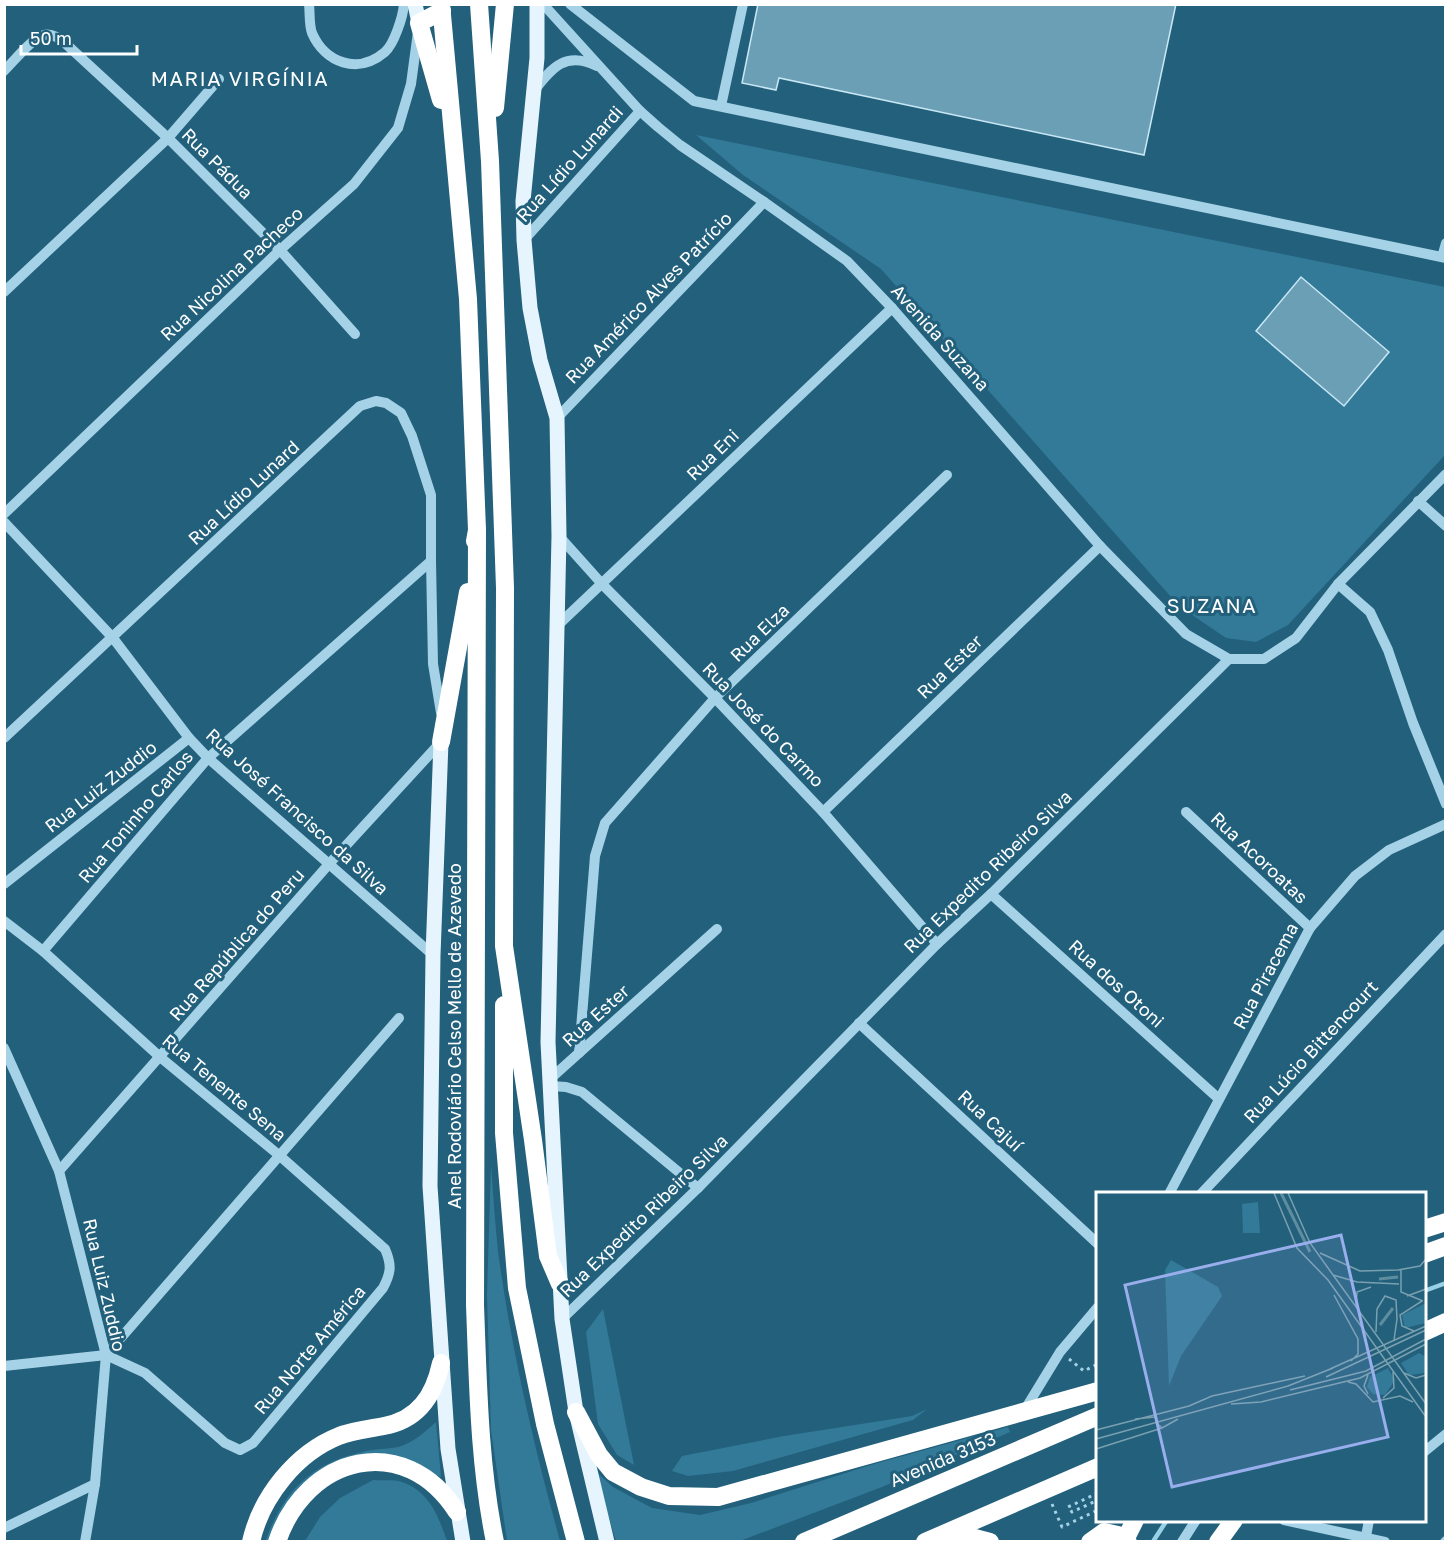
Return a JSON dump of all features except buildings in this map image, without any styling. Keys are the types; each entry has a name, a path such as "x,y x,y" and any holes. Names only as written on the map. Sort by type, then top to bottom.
{"highway":[{"path":"479,4 490,161 505,588 504,1133 517,1288 545,1424 576,1542"},
{"path":"490,161 505,4"},
{"path":"443,735 461,638 477,530 468,299 442,8 419,23 454,148"},
{"name":"Anel Rodoviário Celso Mello de Azevedo","path":"477,530 475,1305 486,1498 495,1542"},
{"path":"504,946 548,1256 560,1284"},
{"path":"1426,1229 1446,1222"},
{"path":"1426,1332 1446,1322"},
{"path":"250,1542 267,1502 290,1470 308,1454 333,1439 358,1430 395,1424 416,1413 433,1390 441,1363"},
{"path":"576,1412 599,1455 613,1472 641,1487 669,1496 718,1497 1096,1392"},
{"name":"Avenida 3153","path":"804,1542 1096,1417"},
{"path":"277,1542 289,1516 307,1493 337,1471 364,1462 391,1462 417,1472 439,1488 457,1512"},
{"path":"929,1540 1096,1468"},
{"path":"1090,1542 1104,1533 1118,1535 1126,1542 1135,1522"},
{"path":"1218,1542 1233,1522"},
{"path":"929,1540 971,1537 990,1542"}],"main road":[{"path":"415,4 419,23"},
{"path":"537,4 537,58 523,201 524,240 530,308 540,360 557,418 559,536 548,1042 562,1319 576,1412 607,1542"},
{"name":"Anel Rodoviário Celso Mello de Azevedo","path":"443,735 433,955 430,1186 448,1449 463,1542"}],"street":[{"path":"309,4 311,30 322,51 342,63 366,63 386,51 398,30 404,4"},
{"name":"Avenida Suzana","path":"543,4 640,111 680,145 847,261 892,308 1100,546 1186,634 1229,659"},
{"path":"570,4 694,101 1444,258 1446,243"},
{"path":"721,106 742,4"},
{"name":"Rua Nicolina Pacheco","path":"4,514 279,250 354,184 398,128 411,84 419,23"},
{"name":"Rua Pádua","path":"4,70 44,34 56,36 168,138 279,250 355,334"},
{"path":"534,91 551,70 564,62 582,60 600,67"},
{"path":"4,292 168,138 219,79"},
{"name":"Rua Lídio Lunardi","path":"524,240 640,111"},
{"name":"Rua Américo Alves Patrício","path":"557,418 764,202"},
{"name":"Rua Eni","path":"557,626 892,308"},
{"name":"Rua Lídio Lunard","path":"4,738 360,406 376,401 386,403 401,413 412,435 430,495 427,564 433,664 443,735"},
{"path":"1229,659 1264,659 1296,638 1338,584 1446,474"},
{"name":"Rua Elza","path":"579,1053 595,856 605,823 715,698 947,476"},
{"path":"1418,501 1446,526"},
{"name":"Rua José Francisco da Silva","path":"4,522 113,638 189,738 208,758 433,955"},
{"name":"Rua José do Carmo","path":"559,536 602,584 715,698 822,812 936,944"},
{"name":"Rua Ester","path":"822,812 1100,546"},
{"name":"Rua Toninho Carlos","path":"43,951 208,758 427,564"},
{"path":"1338,584 1370,612 1388,650 1413,723 1446,804"},
{"name":"Rua Expedito Ribeiro Silva","path":"562,1319 698,1188 936,944 991,894 1229,659"},
{"name":"Rua República do Peru","path":"59,1171 443,735"},
{"name":"Rua Luiz Zuddio","path":"4,884 189,738"},
{"name":"Rua Acoroatas","path":"1186,813 1310,928"},
{"name":"Rua Piracema","path":"1170,1192 1310,928 1334,899 1363,870 1389,850 1446,824"},
{"name":"Rua dos Otoni","path":"991,894 1219,1099"},
{"name":"Rua Tenente Sena","path":"4,921 43,951 160,1057 280,1156 385,1249 391,1261"},
{"name":"Rua Ester","path":"551,1083 579,1053 717,929"},
{"name":"Rua Lúcio Bittencourt","path":"1203,1192 1446,934"},
{"path":"4,1366 106,1356 399,1018"},
{"name":"Rua Cajuí","path":"859,1023 1096,1242"},
{"name":"Rua Luiz Zuddio","path":"4,1048 59,1171 106,1356 94,1484 85,1542"},
{"path":"551,1083 582,1092 698,1188"},
{"name":"Rua Norte América","path":"106,1356 145,1373 225,1443 240,1450 253,1443 383,1288 390,1274 391,1261"},
{"path":"1024,1411 1060,1352 1096,1309"},
{"path":"1426,1451 1446,1434"},
{"path":"4,1528 94,1484"},
{"path":"1182,1542 1195,1522"},
{"path":"1289,1522 1385,1542"},
{"path":"1366,1539 1369,1522"}],"path":[{"path":"1060,1352 1084,1371 1096,1365"},
{"path":"1043,1489 1062,1527 1096,1511"},
{"path":"1096,1494 1068,1507 1072,1512 1096,1501"}],"shaded area":[{"path":"696,135 1445,287 1445,455 1288,625 1256,642 1226,638 1179,606 881,269 743,175"},
{"path":"491,1164 498,1251 516,1361 560,1541 507,1541 491,1430 487,1295"},
{"path":"603,1309 634,1465 617,1455 598,1424 586,1332"},
{"path":"927,1409 913,1420 733,1471 688,1476 672,1471 682,1456 784,1436 912,1416"},
{"path":"436,1422 441,1477 405,1461 341,1462 272,1541 265,1542 281,1508 302,1482 315,1471 347,1456 394,1448 409,1443"},
{"path":"1008,1427 1010,1432 882,1487 740,1541 616,1541 594,1470 613,1487 652,1508 700,1515 751,1503 874,1464"},
{"path":"373,1480 399,1481 419,1492 432,1506 447,1541 305,1541 320,1517 340,1498"}],"waterway":[{"path":"1426,1290 1446,1283"},
{"path":"1154,1540 1166,1522"}],"district":[{"name":"MARIA VIRGÍNIA","path":"240,79"},
{"name":"SUZANA","path":"1212,606"}]}
